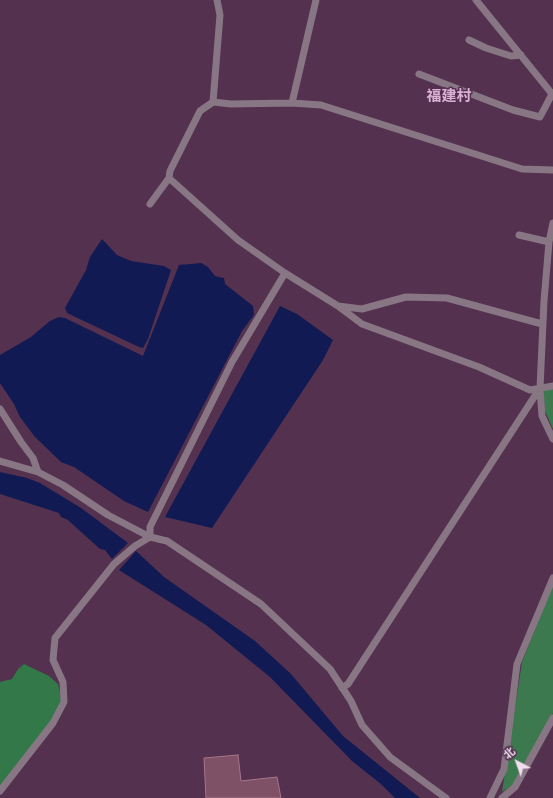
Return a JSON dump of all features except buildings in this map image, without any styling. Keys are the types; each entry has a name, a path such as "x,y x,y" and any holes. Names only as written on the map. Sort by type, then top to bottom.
{"street":[{"path":"213,102 220,15 217,0"},
{"path":"292,102 316,0"},
{"path":"419,74 513,110 540,117 552,95 538,75 476,0"},
{"path":"469,40 486,48 511,56 521,55"},
{"path":"150,204 169,178 170,171 200,111 213,102 231,104 292,102 321,105 522,169 553,170"},
{"path":"169,178 238,240 285,273 338,306 362,324 479,367 530,390 553,386"},
{"path":"553,223 549,242 542,324 540,388 542,416 553,439"},
{"path":"519,235 549,242"},
{"path":"150,537 150,527 232,362 285,273"},
{"path":"338,306 362,309 406,297 447,298 542,324"},
{"path":"342,688 348,684 540,388"},
{"path":"0,409 33,458 38,472"},
{"path":"0,461 38,472 63,485 108,515 150,537 167,541 261,604 330,669 351,701 362,725 390,757 446,798"},
{"path":"0,791 53,722 64,702 63,682 53,660 55,638 114,564 135,546 150,537"},
{"path":"490,798 504,769 517,664 553,578"},
{"path":"502,798 515,787 553,718"}],"green space":[{"path":"543,389 553,389 553,429 545,411"},
{"path":"553,585 553,713 513,785 502,792 522,662"},
{"path":"24,664 49,676 58,684 62,702 51,722 0,787 0,682 12,679 18,669"}],"shaded area":[{"path":"102,239 117,255 131,261 164,266 171,270 148,339 143,348 67,313 65,308 86,270 90,257"},
{"path":"201,263 208,267 215,276 224,278 225,284 253,306 254,315 242,331 148,512 124,501 74,467 61,462 35,437 20,417 14,404 0,383 0,355 31,337 50,321 59,317 65,318 143,356 179,265"},
{"path":"280,306 297,314 333,340 323,360 212,528 165,517"},
{"path":"0,472 27,478 40,483 81,508 128,543 112,559 105,550 100,549 68,520 61,517 59,513 0,494"},
{"path":"136,551 164,577 255,641 291,674 343,736 420,798 395,798 381,784 352,761 270,677 206,625 119,570"}],"district":[{"name":"福建村","path":"449,97"}]}
